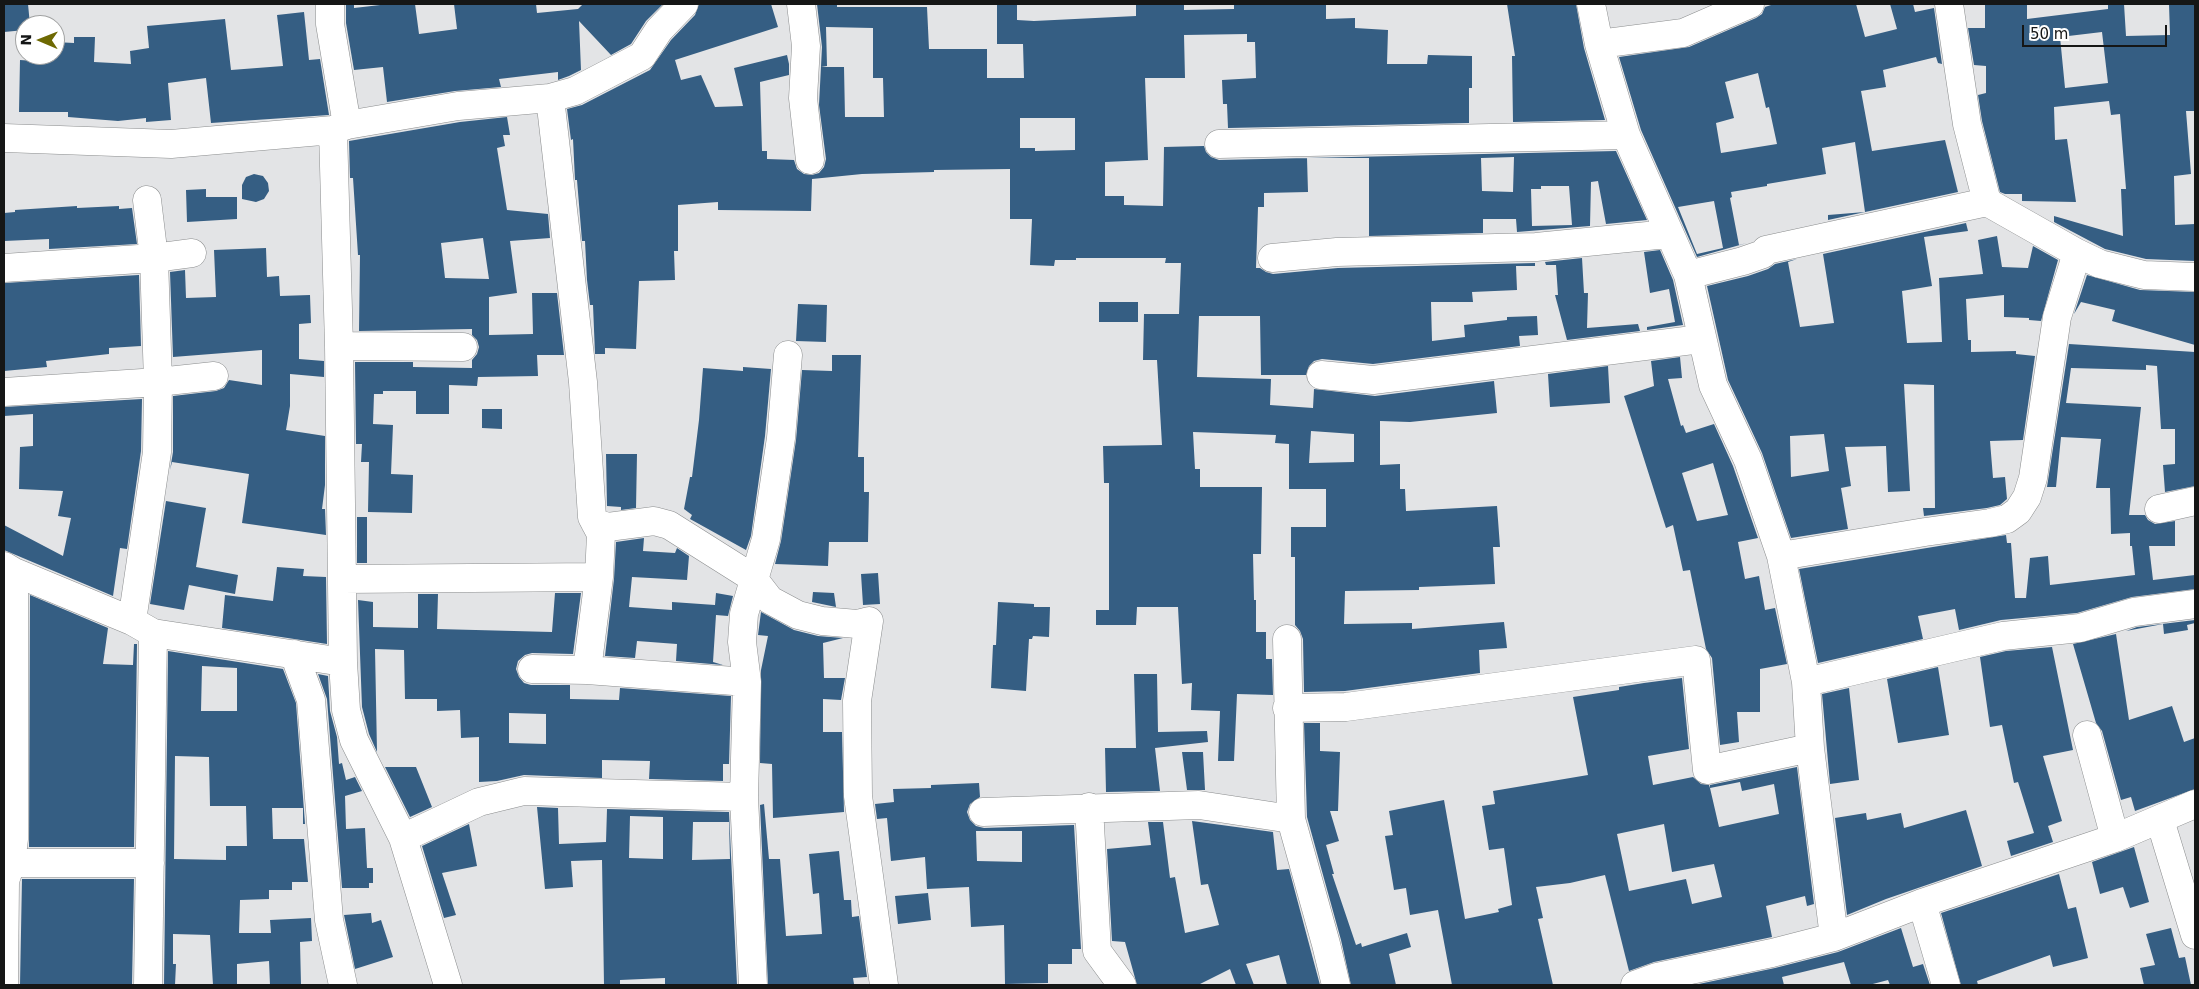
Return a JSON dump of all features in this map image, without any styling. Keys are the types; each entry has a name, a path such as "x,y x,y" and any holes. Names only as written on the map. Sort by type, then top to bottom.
{"street":[{"path":"330,4 330,24 340,128 343,662 346,710 354,740 403,838 448,985"},
{"path":"4,138 171,144 340,128 458,106 550,98 575,91 642,56 659,30 684,4"},
{"path":"801,4 806,46 803,98 810,160"},
{"path":"1590,4 1599,44 1626,135 1668,234 1688,275 1701,339 1713,384 1748,460 1781,556 1806,682 1810,748 1834,937"},
{"path":"1599,44 1683,33 1750,4"},
{"path":"1949,4 1967,124 1987,202"},
{"path":"550,98 583,382 592,516 600,534 598,577 587,670"},
{"path":"1219,144 1626,135"},
{"path":"147,200 154,258 158,382 157,452 143,627 150,863 148,985"},
{"path":"1688,275 1743,261 1763,254 1766,250 1987,202 2100,264 2144,275 2195,277"},
{"path":"1272,258 1337,252 1536,247 1668,234"},
{"path":"4,268 154,258 192,253"},
{"path":"1781,556 1990,523 2007,519 2018,511 2027,497 2033,478 2057,317 2077,253"},
{"path":"1321,375 1373,380 1701,339"},
{"path":"340,346 463,347"},
{"path":"753,985 744,797 747,682 742,642 744,614 766,539 781,438 788,355"},
{"path":"4,392 158,382 214,376"},
{"path":"2159,509 2195,501"},
{"path":"595,523 608,528 654,520 669,525 753,578 770,600 798,616 848,624 869,621 856,701 858,796 884,985"},
{"path":"4,985 5,881 11,863 14,829 9,569 143,627 343,662"},
{"path":"343,579 598,577"},
{"path":"1806,682 2003,636 2080,628 2134,612 2195,604"},
{"path":"1287,639 1287,708 1291,819 1336,985"},
{"path":"294,654 311,700 329,920 343,985"},
{"path":"1287,708 1346,707 1696,660 1707,770 1810,748"},
{"path":"532,669 587,670 747,682"},
{"path":"2087,735 2115,838"},
{"path":"403,838 479,802 524,791 744,797"},
{"path":"983,812 1199,804 1291,819"},
{"path":"1650,983 1834,937 1922,903 2115,838 2195,804"},
{"path":"1089,807 1097,951 1117,984"},
{"path":"2160,820 2195,935"},
{"path":"11,863 150,863"},
{"path":"1922,903 1946,985"}],"building":[{"path":"4,4 28,4 29,15 15,15 15,31 4,32"},
{"path":"346,4 354,4 354,8 389,4 415,4 419,34 457,29 454,4 536,4 537,13 578,9 583,4 663,4 646,21 631,44 611,55 579,21 581,70 558,80 558,72 499,79 501,87 455,91 387,102 383,67 354,70 346,23"},
{"path":"699,4 771,4 778,27 675,60 681,80 701,75 715,107 743,106 734,68 787,55 789,75 760,82 762,151 767,151 767,159 794,160 797,169 804,174 812,175 819,173 824,167 826,159 819,105 822,47 817,4 837,4 837,7 927,7 929,49 987,49 987,78 1024,78 1023,44 997,44 997,4 1017,4 1017,20 1034,21 1136,16 1136,4 1184,4 1184,10 1234,9 1234,4 1326,4 1326,19 1355,18 1355,28 1388,30 1387,64 1427,64 1428,55 1472,56 1472,88 1469,88 1469,123 1228,128 1227,104 1223,104 1222,80 1256,78 1255,42 1247,42 1247,34 1184,35 1185,78 1145,78 1148,160 1105,162 1105,196 1124,196 1124,205 1163,206 1164,147 1204,146 1206,152 1211,157 1219,160 1307,158 1308,192 1264,193 1264,207 1258,207 1256,268 1273,274 1338,268 1535,263 1535,266 1516,266 1517,290 1472,292 1473,302 1431,302 1432,341 1465,337 1464,325 1507,320 1507,317 1537,316 1538,335 1519,336 1520,346 1373,364 1322,359 1314,361 1309,366 1306,375 1261,375 1260,316 1199,316 1197,377 1271,379 1270,405 1313,408 1314,389 1375,396 1494,381 1497,413 1410,422 1380,421 1380,465 1400,464 1400,489 1405,489 1406,511 1497,506 1500,547 1493,547 1495,584 1419,587 1419,590 1345,591 1344,624 1412,623 1412,629 1504,622 1507,648 1479,650 1480,673 1345,691 1304,692 1303,639 1295,625 1295,557 1291,557 1291,527 1326,527 1326,489 1289,489 1289,444 1275,443 1276,435 1193,432 1195,469 1200,469 1200,487 1262,487 1261,554 1253,554 1254,600 1256,600 1256,632 1266,632 1266,659 1272,659 1273,695 1237,694 1234,761 1218,761 1220,711 1191,710 1192,683 1182,684 1178,607 1137,607 1136,625 1096,625 1096,610 1109,610 1109,483 1104,483 1103,446 1162,445 1157,360 1143,360 1144,314 1179,314 1181,263 1165,263 1166,258 1076,258 1076,260 1055,260 1054,266 1030,265 1032,219 1010,219 1010,169 934,170 934,172 862,174 812,179 811,211 718,210 718,202 678,205 678,251 674,251 675,280 639,281 636,349 605,348 605,354 595,354 593,305 590,305 585,241 582,241 577,180 575,180 573,139 571,140 567,109 582,105 650,70 671,40 695,15","holes":["826,27 873,28 873,78 883,78 884,117 845,117 844,67 821,67 827,66","1020,118 1075,118 1075,150 1035,151 1035,148 1020,148","1311,431 1354,434 1354,462 1309,463"]},
{"path":"1507,4 1576,4 1584,48 1605,120 1513,122 1512,56 1515,56"},
{"path":"1774,4 1856,4 1865,37 1897,29 1890,4 1913,4 1915,12 1934,8 1942,64 1938,63 1936,57 1883,70 1886,87 1861,91 1872,151 1945,140 1958,192 1828,220 1828,215 1865,212 1855,142 1822,148 1826,174 1731,192 1732,197 1730,198 1739,245 1747,243 1697,257 1641,130 1619,57 1689,47 1756,18 1762,14 1765,7","holes":["1758,73 1766,108 1769,107 1777,144 1721,153 1716,123 1734,118 1725,82","1714,201 1723,248 1697,254 1678,207"]},
{"path":"1985,4 2027,4 2027,19 2108,9 2108,4 2124,4 2126,36 2170,35 2169,4 2195,4 2195,111 2186,111 2191,174 2174,176 2175,225 2195,224 2195,261 2146,259 2105,249 2054,222 2054,216 2123,236 2121,189 2126,189 2120,114 2111,115 2109,101 2054,107 2055,140 2067,139 2076,202 2022,201 2022,194 2005,194 2000,192 1982,121 1978,95 1986,93 1986,66 1974,65 1968,28 1985,28","holes":["2102,32 2108,83 2065,88 2060,37"]},
{"path":"304,12 309,60 320,59 329,115 211,123 206,78 168,83 171,120 146,122 146,118 118,121 68,117 68,112 19,112 20,65 65,65 65,43 74,43 74,37 95,37 94,62 131,64 130,51 149,48 147,26 225,19 231,70 283,66 277,15"},
{"path":"507,117 510,135 503,135 505,146 497,148 507,210 548,214 550,238 510,241 517,293 489,297 489,335 533,334 532,293 557,293 564,355 537,355 538,376 478,377 477,386 449,385 449,414 416,414 416,391 383,391 383,394 374,394 373,424 393,425 391,474 413,475 412,513 368,512 369,462 361,462 362,444 356,444 355,362 413,362 413,367 472,368 472,360 477,354 479,347 477,340 472,335 472,329 359,331 360,255 358,255 353,178 350,178 349,141 460,122","holes":["483,238 489,279 445,278 441,243"]},
{"path":"1616,151 1647,220 1606,224 1598,181 1591,182 1590,226 1517,232 1516,219 1483,219 1483,233 1369,236 1369,158 1307,158","holes":["1514,157 1513,192 1482,191 1481,158","1541,186 1569,186 1572,225 1532,226 1531,189 1541,189"]},
{"path":"254,174 263,176 268,183 269,191 264,199 256,202 242,199 242,185 246,177"},
{"path":"206,189 206,197 237,197 237,219 187,222 186,190"},
{"path":"77,206 77,208 119,206 119,209 132,208 137,244 49,249 49,239 4,241 4,213 15,212 15,210"},
{"path":"1966,223 1968,231 1924,237 1932,286 1902,291 1907,343 1942,342 1939,278 1983,274 1978,240 1997,236 2002,267 2028,268 2033,246 2058,260 2041,321 2029,320 2029,318 2004,317 2004,295 1966,299 1968,340 1971,340 1971,352 2016,351 2016,354 2035,356 2023,440 1990,441 1993,478 2005,477 2007,499 2000,505 1924,516 1923,508 1935,508 1934,385 1904,384 1910,491 1888,492 1886,446 1845,447 1851,486 1841,488 1848,529 1791,538 1762,453 1728,380 1707,286 1748,276 1768,269 1775,264 1797,259 1788,262 1800,327 1834,323 1823,254","holes":["1824,434 1829,471 1791,477 1790,436"]},
{"path":"266,248 267,277 279,276 280,296 310,295 311,323 299,324 299,359 324,361 324,377 290,374 290,406 286,430 325,436 325,485 322,509 325,509 326,535 242,523 249,474 172,462 170,470 173,452 173,396 216,391 224,388 229,380 262,385 262,350 173,357 170,272 185,270 186,298 216,297 214,250"},
{"path":"1660,250 1673,280 1683,325 1647,330 1647,327 1675,322 1669,289 1650,293 1644,252"},
{"path":"1582,258 1584,293 1588,293 1587,328 1638,324 1640,331 1567,340 1555,295 1558,295 1556,265 1546,265 1545,262"},
{"path":"139,275 141,346 109,348 109,354 46,361 47,367 4,371 4,283"},
{"path":"2087,275 2140,290 2195,292 2195,345 2112,321 2115,310 2081,302 2074,314"},
{"path":"1099,302 1138,302 1138,322 1099,322"},
{"path":"798,304 827,305 826,342 796,341"},
{"path":"2069,344 2195,352 2195,486 2165,492 2163,465 2175,464 2175,429 2161,429 2157,366 2146,365 2146,370 2071,368 2066,403 2141,407 2129,515 2145,515 2148,520 2155,524 2175,521 2175,546 2149,546 2153,580 2195,575 2195,589 2132,597 2077,613 2001,620 1959,630 1955,609 1918,616 1923,639 1818,663 1799,569 2006,535 2007,543 2011,543 2015,598 2026,598 2030,558 2048,556 2050,585 2135,575 2132,546 2130,546 2130,533 2111,534 2110,488 2096,488 2101,439 2061,437 2056,487 2047,487"},
{"path":"832,355 861,355 858,457 864,457 864,492 869,492 868,542 829,542 828,566 775,564 781,541 796,440 802,370 832,371"},
{"path":"1680,357 1682,378 1668,379 1681,426 1683,425 1686,433 1714,424 1733,466 1758,538 1738,542 1745,579 1759,576 1765,610 1775,608 1787,664 1760,669 1760,712 1737,712 1739,742 1720,745 1712,658 1706,649 1690,570 1683,571 1673,525 1666,528 1624,396 1654,386 1651,361","holes":["1713,463 1728,515 1697,521 1682,473"]},
{"path":"1608,366 1610,403 1550,407 1548,374"},
{"path":"743,367 771,369 765,436 751,536 746,550 690,519 692,515 684,509 690,477 692,477 703,368 743,371"},
{"path":"142,399 141,451 127,549 120,548 113,596 4,550 4,525 63,556 71,518 58,516 63,491 19,489 20,447 33,446 33,414 4,416 4,407"},
{"path":"482,409 502,409 502,429 482,428"},
{"path":"606,454 637,454 636,508 621,510 621,507 607,506"},
{"path":"166,501 206,508 196,567 238,575 235,594 189,585 184,610 150,604"},
{"path":"357,517 367,517 367,563 357,563"},
{"path":"644,538 643,551 675,553 677,548 689,556 687,580 632,577 629,607 672,610 672,602 715,605 716,593 733,596 728,616 716,615 713,662 723,665 676,661 677,644 637,641 635,658 605,656 614,579 616,542"},
{"path":"277,567 304,569 303,576 326,577 327,644 222,628 225,595 273,601"},
{"path":"878,573 880,604 863,605 861,574"},
{"path":"813,592 834,593 836,607 812,602"},
{"path":"555,593 581,593 573,654 532,653 525,655 518,661 516,669 524,683 531,685 570,685 570,699 619,700 620,688 731,696 729,764 723,764 723,781 649,779 650,761 602,760 602,778 524,775 497,781 479,782 479,737 461,738 460,710 437,711 437,699 405,699 404,650 375,649 377,752 369,734 362,707 358,600 373,602 373,627 418,628 418,594 438,594 437,629 552,632","holes":["509,713 546,714 546,744 509,743"]},
{"path":"30,595 108,628 103,664 133,665 134,644 137,644 134,847 29,847"},
{"path":"998,602 1034,604 1034,607 1050,607 1049,637 1033,636 1032,639 1029,639 1026,691 991,688"},
{"path":"761,612 794,630 818,636 843,638 823,643 824,678 845,678 841,700 823,699 823,732 842,732 844,812 773,818 772,764 760,763 761,670 768,636 758,635"},
{"path":"2195,620 2195,623 2187,625 2188,630 2164,634 2163,624 2126,631 2137,627"},
{"path":"2116,634 2129,720 2172,706 2184,742 2195,738 2195,789 2135,811 2131,797 2121,800 2102,731 2096,723 2073,644"},
{"path":"2052,647 2073,750 2043,756 2062,821 2048,826 2053,842 2011,856 2007,841 2034,833 2018,782 2014,783 2002,725 1990,727 1980,657 2006,651"},
{"path":"168,651 283,669 296,703 305,824 303,824 303,808 272,808 273,839 304,839 308,882 292,882 292,890 269,890 269,899 240,900 239,933 271,933 270,920 311,918 312,941 300,942 301,985 270,985 269,961 237,964 237,985 213,985 210,935 173,934 173,964 176,964 175,985 164,985","holes":["202,666 237,668 237,711 201,711","175,756 209,757 210,806 246,806 247,846 226,846 226,860 174,859"]},
{"path":"1938,667 1949,735 1898,743 1887,679"},
{"path":"318,674 328,676 330,711 337,737 339,764 342,763 346,780 355,777 362,791 345,796 346,829 365,828 367,868 373,868 373,883 369,883 369,888 342,888 327,699"},
{"path":"1134,674 1157,674 1158,732 1207,731 1208,742 1155,748 1160,791 1106,792 1105,748 1136,748"},
{"path":"1682,678 1689,749 1648,756 1653,785 1693,777 1701,784 1709,785 1710,788 1710,785 1797,767 1814,904 1807,906 1805,896 1766,906 1772,937 1654,962 1629,971 1605,875 1570,883 1536,887 1543,918 1538,919 1553,985 1452,985 1438,910 1410,915 1406,888 1394,890 1385,836 1393,835 1389,811 1444,800 1465,919 1499,912 1498,909 1512,905 1504,848 1489,850 1482,806 1495,804 1493,791 1588,775 1573,697 1619,690 1619,687","holes":["1740,782 1742,791 1774,784 1779,814 1719,827 1710,788","1664,824 1672,872 1714,864 1722,897 1692,904 1686,879 1629,891 1617,834"]},
{"path":"1849,688 1859,780 1830,784 1822,694"},
{"path":"1304,723 1320,723 1320,751 1340,752 1338,811 1330,811 1339,841 1326,845 1334,874 1332,874 1356,945 1361,943 1362,947 1407,933 1411,947 1389,954 1396,985 1351,985 1341,940 1307,817"},
{"path":"1182,752 1203,752 1205,790 1187,790"},
{"path":"385,767 416,767 432,807 410,817"},
{"path":"979,783 980,797 970,804 967,812 970,820 976,826 984,828 1074,825 1081,949 1072,949 1072,964 1048,964 1048,983 1005,984 1004,925 971,927 969,887 927,889 925,857 891,861 887,818 877,819 875,804 894,802 893,789 931,788 931,785","holes":["976,831 1022,831 1022,862 977,861"]},
{"path":"764,804 769,859 780,859 786,936 822,934 819,893 813,894 809,854 839,851 844,900 851,900 852,917 859,916 867,977 853,978 854,984 844,985 768,985 760,805"},
{"path":"537,807 558,808 559,844 606,842 607,809 729,812 737,985 665,985 665,978 620,980 620,985 604,985 602,860 571,861 573,887 545,889","holes":["630,816 663,817 663,859 629,858","693,822 729,822 730,859 692,860"]},
{"path":"1966,810 1982,866 1886,899 1847,915 1835,818 1866,813 1867,820 1901,813 1904,828"},
{"path":"1192,821 1273,832 1277,870 1289,869 1320,985 1287,985 1279,955 1246,964 1254,985 1236,985 1230,969 1198,985 1137,985 1125,942 1112,941 1107,849 1151,845 1148,822 1163,822 1170,878 1175,877 1185,933 1219,925 1208,884 1201,885"},
{"path":"469,824 477,866 442,873 456,915 444,918 422,846"},
{"path":"2134,847 2149,902 2130,908 2123,887 2100,894 2092,862"},
{"path":"2059,874 2068,909 2076,907 2088,958 2053,967 2050,955 1977,981 1978,985 1961,985 1941,913"},
{"path":"22,879 134,879 132,985 20,985"},
{"path":"928,893 931,920 898,924 895,896"},
{"path":"371,913 372,923 381,920 393,957 355,969 344,915"},
{"path":"1901,928 1913,967 1923,964 1930,985 1890,985 1888,980 1869,985 1851,985 1844,962 1782,977 1784,985 1694,985 1775,968 1838,952"},
{"path":"2171,928 2179,958 2185,957 2191,985 2144,985 2140,968 2155,965 2146,934"}]}
